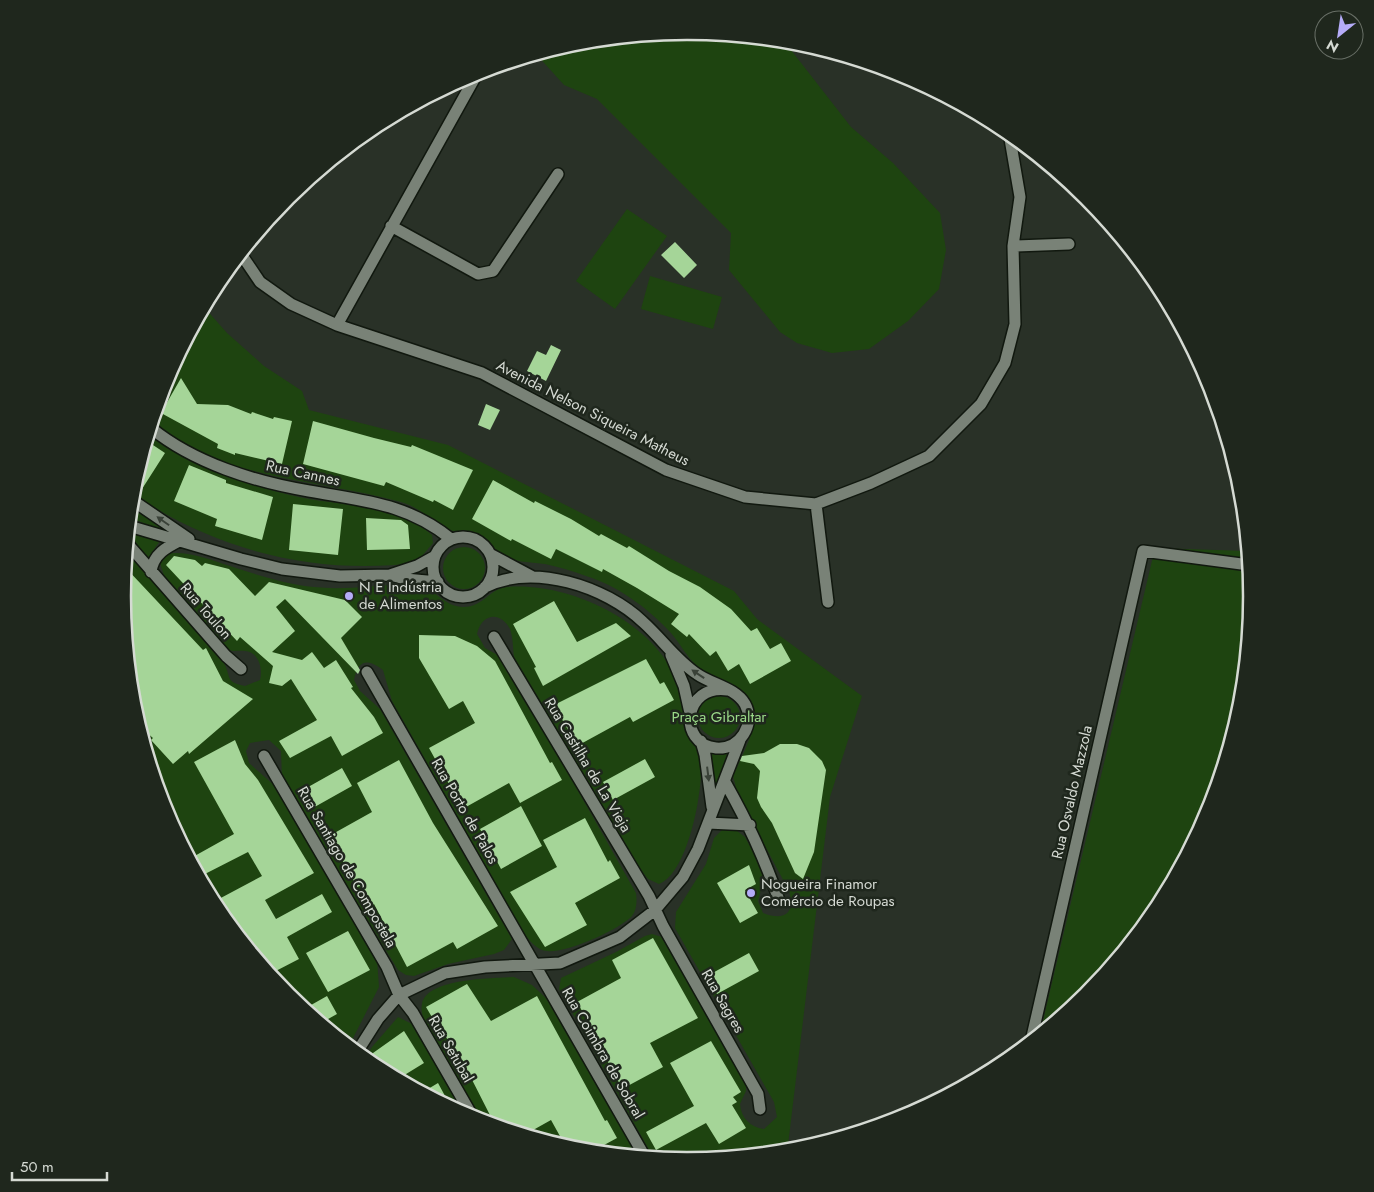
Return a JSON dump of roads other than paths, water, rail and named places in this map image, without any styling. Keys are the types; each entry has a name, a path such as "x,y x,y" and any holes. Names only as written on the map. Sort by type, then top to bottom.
{"street":[{"path":"337,325 390,226 472,83"},
{"name":"Avenida Nelson Siqueira Matheus","path":"245,260 260,282 291,304 337,325 482,373 666,470 745,497 816,504 871,483 929,456 981,404 1005,363 1015,324 1013,246 1020,197 1011,145"},
{"path":"390,226 478,274 493,271 558,174"},
{"path":"1013,246 1069,244"},
{"name":"Rua Cannes","path":"156,432 192,454 241,474 308,491 372,500 400,508 437,527 451,539"},
{"path":"816,504 828,602"},
{"path":"139,505 194,543"},
{"path":"135,528 282,569 340,576 390,575 405,579 438,582"},
{"path":"361,1046 378,1019 399,995 445,973 485,967 560,963 620,937 655,910 683,877 698,849 712,807 726,782 740,740 747,726 748,711 744,702 728,690 698,675 670,653 642,621 624,607 585,588 549,578 533,577 498,581 472,595 456,596 449,593 438,582 433,569 435,556 441,546 451,539 458,537 474,539 486,548 490,554 492,571 485,587"},
{"path":"151,572 158,555 181,540"},
{"name":"Rua Toulon","path":"133,551 226,656 241,669"},
{"name":"Rua Osvaldo Mazzola","path":"1033,1030 1143,551 1242,564"},
{"path":"490,554 533,577"},
{"path":"390,575 417,566 435,556"},
{"name":"Rua Castilha de La Vieja","path":"494,637 649,896 655,910"},
{"path":"670,653 684,686 692,729 700,741 705,755 712,807"},
{"name":"Rua Porto de Palos","path":"367,672 536,965"},
{"path":"690,714 692,706 704,693 719,689 728,690"},
{"path":"700,741 716,748 733,744 740,740"},
{"name":"Rua Santiago de Compostela","path":"264,756 387,967 399,995"},
{"path":"726,782 750,825 764,856 779,900"},
{"path":"708,823 750,825"},
{"name":"Rua Sagres","path":"655,910 758,1094 760,1109"},
{"name":"Rua Coimbra de Sobral","path":"536,965 641,1150"},
{"name":"Rua Setubal","path":"399,995 413,1013 468,1107"}],"place":[{"name":"N E Indústria de Alimentos","path":"349,596"},
{"name":"Nogueira Finamor Comércio de Roupas","path":"751,893"}],"park label":[{"name":"Praça Gibraltar","path":"719,717"}]}
